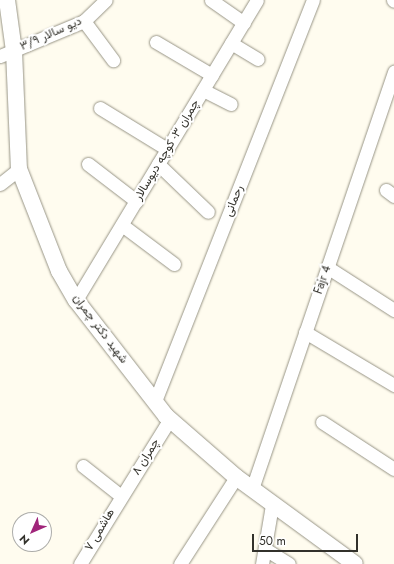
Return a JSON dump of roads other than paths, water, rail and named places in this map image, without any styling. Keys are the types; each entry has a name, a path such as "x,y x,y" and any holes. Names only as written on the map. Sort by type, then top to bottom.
{"street":[{"name":"شهید دکتر چمران","path":"7,0 7,53 19,169 60,272 76,300 170,419 236,477 272,505 355,564"},
{"name":"دیو سالار ۳/۹","path":"7,53 84,21 106,0"},
{"path":"211,0 244,23"},
{"name":"چمران ۳- كوچه ديوسالار","path":"76,300 257,0"},
{"name":"رحمانی","path":"155,401 313,0"},
{"path":"84,21 113,60"},
{"path":"156,42 212,75"},
{"path":"231,43 258,59"},
{"name":"Fajr 4","path":"252,489 394,73"},
{"path":"203,90 231,104"},
{"path":"100,108 167,149"},
{"path":"88,164 136,201"},
{"path":"158,164 208,212"},
{"path":"0,184 19,169"},
{"path":"122,225 174,264"},
{"path":"327,267 394,310"},
{"path":"305,332 394,385"},
{"name":"چمران ۸","path":"121,496 170,419"},
{"path":"322,422 394,469"},
{"path":"83,466 121,496"},
{"path":"180,564 236,477"},
{"name":"هاشمی ۷","path":"80,564 121,496"},
{"path":"262,564 272,505"},
{"path":"265,549 289,564"}]}
